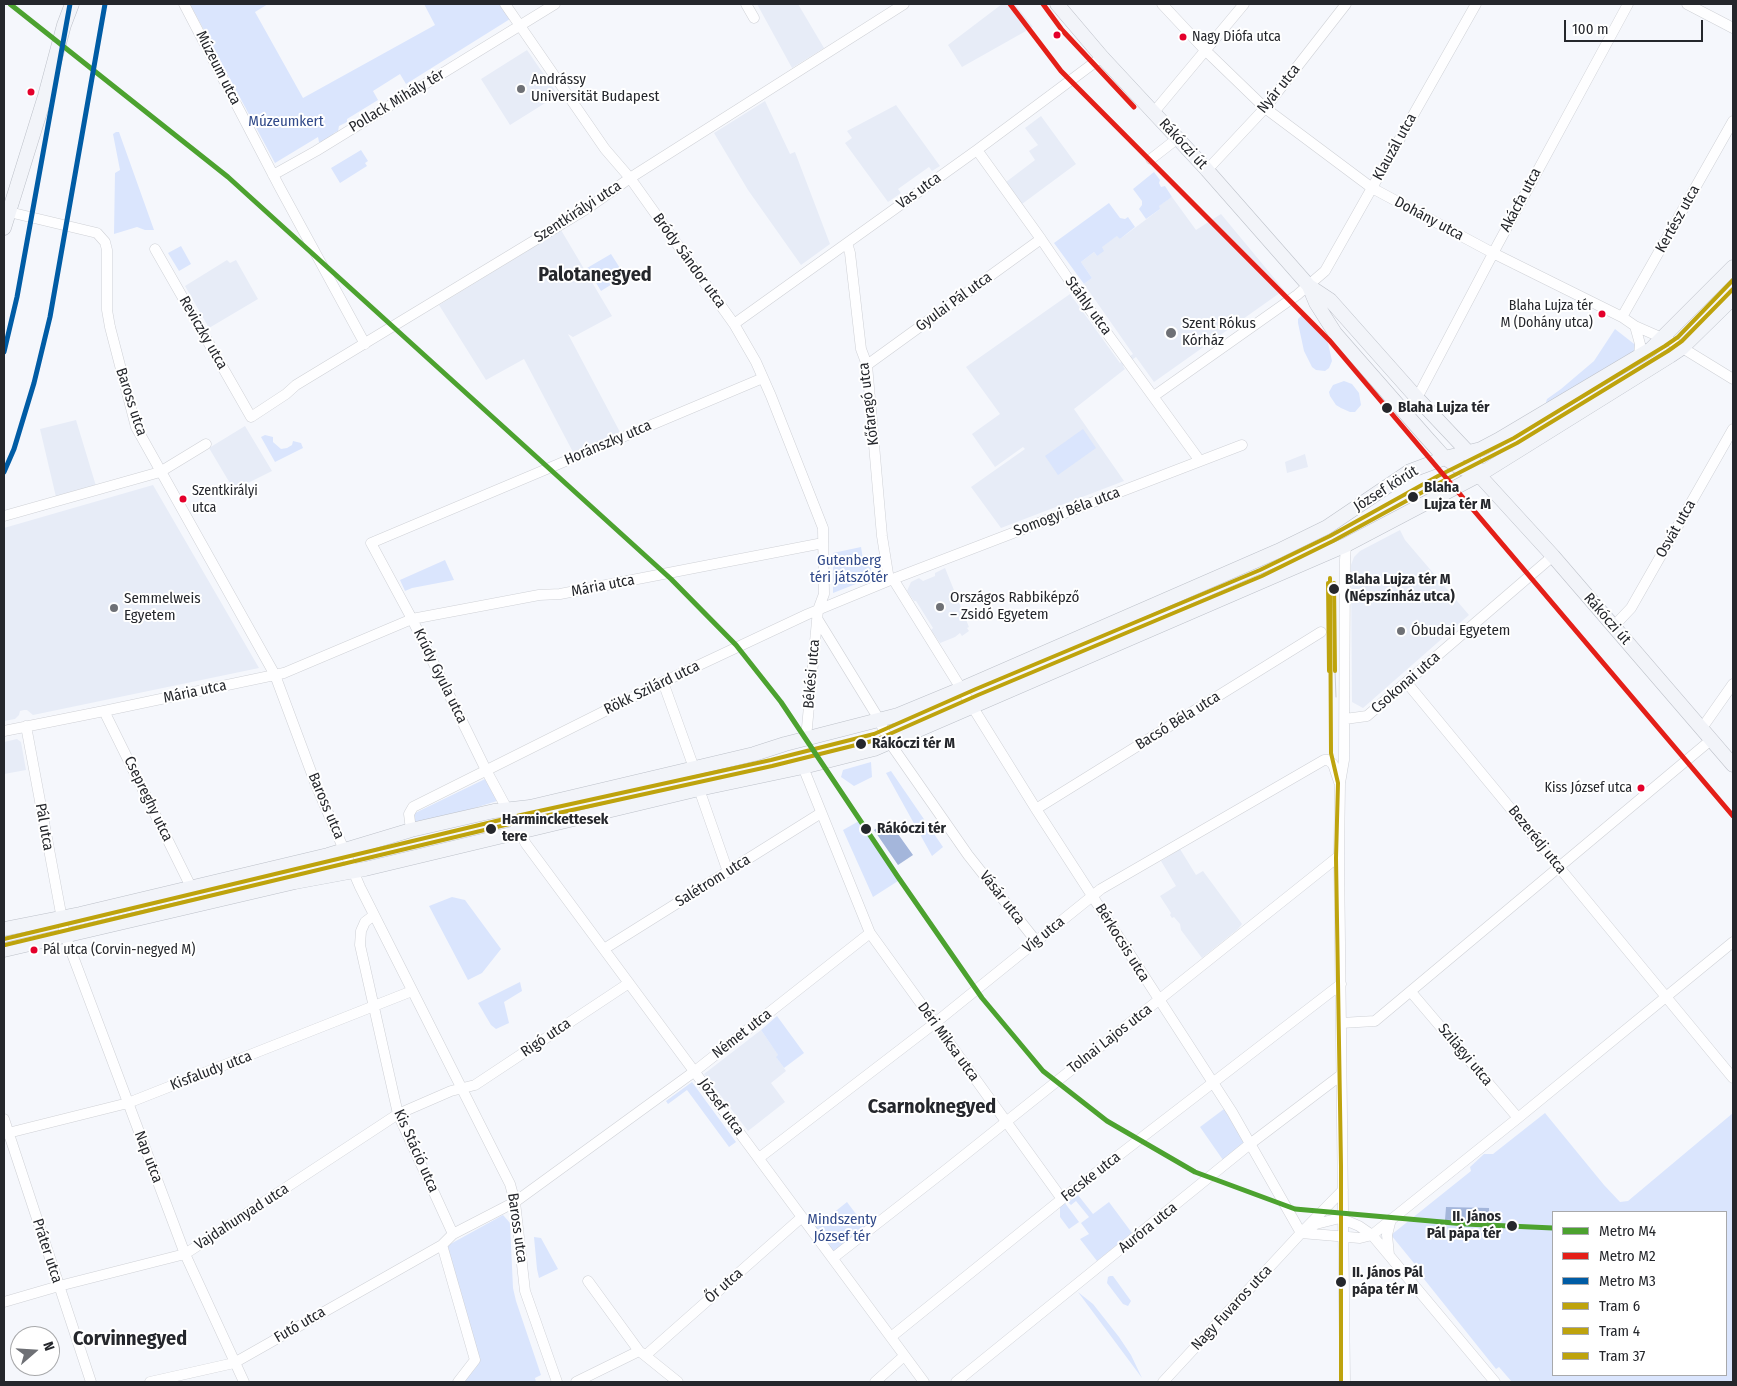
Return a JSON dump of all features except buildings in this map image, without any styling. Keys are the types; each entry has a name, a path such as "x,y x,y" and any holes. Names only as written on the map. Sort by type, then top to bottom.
{"main road":[{"path":"4,228 45,96 64,25 72,4"},
{"name":"Rákóczi út","path":"1057,4 1102,57 1207,170 1309,286 1330,300 1417,398 1456,455 1462,469 1479,475"},
{"name":"József körút","path":"4,950 63,927 80,914 328,855 411,830 494,811 530,807 754,754 806,738 898,715 1278,551 1326,527 1410,471 1456,455 1481,449 1502,438 1640,358 1663,339 1733,267"},
{"name":"Rákóczi út","path":"1309,286 1316,303 1335,333 1456,455 1475,463 1479,475 1553,556 1733,765"},
{"name":"József körút","path":"4,930 63,927 365,869 874,749 1346,545 1479,475 1682,348 1733,298"}],"street":[{"name":"Múzeum utca","path":"184,4 273,175 365,344"},
{"name":"Bródy Sándor utca","path":"505,4 604,149 630,178 734,324 763,378 817,509 823,528 823,543"},
{"name":"Pollack Mihály tér","path":"273,175 316,151 555,4"},
{"path":"746,4 754,18"},
{"name":"Szentkirályi utca","path":"251,417 286,394 296,385 588,208 630,178 904,4"},
{"name":"Dohány utca","path":"1162,4 1205,50 1265,108 1372,188 1493,253 1682,348 1733,379"},
{"path":"1154,112 1244,4"},
{"name":"Nyár utca","path":"1207,170 1265,108 1346,4"},
{"name":"Klauzál utca","path":"1154,396 1263,320 1309,286 1325,271 1476,4"},
{"name":"Akácfa utca","path":"1417,398 1628,4"},
{"path":"1687,4 1733,28"},
{"name":"Vas utca","path":"734,324 977,150 1102,57"},
{"name":"Kertész utca","path":"1622,318 1733,121"},
{"path":"1151,159 1178,138"},
{"name":"Stáhly utca","path":"977,150 1080,296 1200,460"},
{"name":"Baross utca","path":"8,212 97,233 103,238 107,250 107,310 136,427 275,675 316,785 353,870 461,1089 504,1170 515,1202 525,1291 558,1382"},
{"name":"Gyulai Pál utca","path":"867,365 1041,239"},
{"name":"Kőfaragó utca","path":"847,243 850,253 861,349 867,365 882,536 891,580"},
{"name":"Reviczky utca","path":"155,248 251,417"},
{"path":"1635,326 1640,344 1640,358"},
{"name":"Horánszky utca","path":"371,543 763,378"},
{"name":"Osvát utca","path":"1614,626 1631,608 1733,428"},
{"path":"4,516 160,472 206,444"},
{"name":"Somogyi Béla utca","path":"818,615 891,580 1242,445"},
{"name":"Krúdy Gyula utca","path":"371,543 412,619 486,770 519,832"},
{"name":"Békési utca","path":"806,738 818,615 824,594 823,543"},
{"name":"Mária utca","path":"4,731 275,675 412,619 539,595 560,594 823,543"},
{"path":"1345,1382 1339,856 1340,783 1344,760 1344,560 1346,545"},
{"name":"Csokonai utca","path":"1344,719 1359,719 1367,716 1553,556"},
{"name":"Bérkocsis utca","path":"891,580 1159,1001 1213,1082 1301,1233"},
{"path":"818,615 880,720 890,743"},
{"name":"Rökk Szilárd utca","path":"486,770 662,682 818,615"},
{"name":"Bacsó Béla utca","path":"1036,809 1321,632"},
{"path":"662,682 694,768"},
{"name":"Bezerédj utca","path":"1407,683 1667,996"},
{"path":"1702,728 1733,684"},
{"name":"Csepreghy utca","path":"104,711 191,887"},
{"name":"Pál utca","path":"26,726 63,927"},
{"path":"1341,1023 1375,1021 1712,739"},
{"name":"Vásár utca","path":"890,743 968,854 1036,941"},
{"name":"Víg utca","path":"759,1158 935,1023 1092,895 1324,760 1328,760 1333,764 1340,783"},
{"path":"802,767 870,933"},
{"path":"411,830 409,814 413,807 486,770"},
{"path":"699,789 728,872"},
{"name":"Salétrom utca","path":"604,950 821,813"},
{"name":"József utca","path":"519,832 604,950 924,1382"},
{"name":"Tolnai Lajos utca","path":"833,1258 1159,1001 1339,856"},
{"path":"373,1007 360,945 361,931 365,922 374,915"},
{"name":"Nap utca","path":"63,927 185,1254 244,1382"},
{"name":"Déri Miksa utca","path":"870,933 1062,1199"},
{"name":"Német utca","path":"453,1234 515,1202 695,1071 870,933"},
{"path":"1301,1233 1360,1238 1372,1235 1733,942"},
{"name":"Rigó utca","path":"461,1089 475,1085 629,983"},
{"name":"Fecske utca","path":"891,1338 1062,1199 1341,984"},
{"name":"Kisfaludy utca","path":"6,1133 128,1104 412,991"},
{"name":"Szilágyi utca","path":"1411,992 1518,1118"},
{"path":"1667,996 1733,1078"},
{"name":"Kis Stáció utca","path":"373,1007 398,1114 453,1234"},
{"name":"Auróra utca","path":"956,1382 1250,1144 1341,1075"},
{"name":"Vajdahunyad utca","path":"4,1302 185,1254 398,1114 461,1089"},
{"name":"Práter utca","path":"4,1119 6,1133 91,1382"},
{"name":"Nagy Fuvaros utca","path":"1163,1382 1343,1190"},
{"name":"Őr utca","path":"576,1382 642,1353 802,1218"},
{"path":"1343,1218 1372,1235 1491,1381"},
{"name":"Nagy Fuvaros utca","path":"1301,1233 1316,1224 1343,1218"},
{"path":"1388,1255 1387,1235 1391,1219"},
{"name":"Futó utca","path":"150,1382 234,1363 442,1245 453,1234"},
{"path":"442,1245 475,1360 458,1382"},
{"path":"588,1281 642,1353 678,1382"},
{"path":"875,1382 904,1356"}],"shaded area":[{"path":"757,4 798,4 824,48 792,68"},
{"path":"1002,4 1015,4 1033,27 962,67 948,45"},
{"name":"Andrássy Universität Budapest","path":"527,50 558,95 510,125 481,79"},
{"path":"765,101 790,154 795,152 830,244 801,265 748,190 714,133"},
{"path":"896,105 940,166 932,171 929,167 898,189 901,193 888,202 845,143 852,138 847,131"},
{"path":"1041,116 1076,164 1022,204 1006,182 1035,160 1029,151 1038,145 1025,128"},
{"name":"Szent Rókus Kórház","path":"1172,197 1196,230 1221,214 1284,290 1154,382 1136,357 1123,366 1125,369 1074,409 1124,481 1001,528 971,487 1025,449 1023,447 995,467 972,434 1000,414 966,367 1070,294 1120,363 1133,354 1084,284 1092,278 1081,262 1094,252 1097,256 1101,247 1118,235 1120,239 1160,209 1158,206"},
{"path":"561,230 612,316 573,337 568,334 621,434 574,454 524,359 486,380 439,305"},
{"path":"227,260 230,263 236,260 258,299 209,328 185,286"},
{"path":"76,420 96,486 56,497 40,429"},
{"path":"245,426 272,471 234,490 209,448"},
{"path":"1305,454 1308,467 1287,473 1285,462"},
{"name":"Semmelweis Egyetem","path":"153,485 259,668 33,715 24,710 20,711 15,719 4,721 4,528"},
{"name":"Óbudai Egyetem","path":"1400,530 1405,540 1469,615 1363,708 1352,702 1351,565 1354,557 1360,551"},
{"name":"Országos Rabbiképző – Zsidó Egyetem","path":"945,568 969,631 962,636 960,633 940,643 916,601 907,591 911,582 919,578 923,581 935,576 935,573"},
{"path":"17,739 21,742 26,770 4,774 4,742"},
{"path":"888,820 913,855 898,865 874,830"},
{"path":"1180,849 1196,875 1203,871 1242,924 1202,958 1181,930 1180,924 1174,917 1172,918 1171,913 1160,896 1176,886 1161,861"},
{"path":"761,1030 779,1056 777,1058 786,1071 771,1083 785,1102 748,1131 704,1074"},
{"path":"1446,1207 1489,1208 1489,1219 1445,1220"}],"green space":[{"name":"Múzeumkert","path":"190,4 268,4 255,12 303,98 435,25 424,4 499,4 510,19 406,84 400,74 373,91 378,100 347,119 347,122 339,126 332,139 327,142 319,142 318,137 275,163"},
{"path":"119,132 154,230 145,230 137,227 114,234 115,173 120,170 113,134"},
{"path":"361,150 368,161 365,163 367,166 340,183 331,168"},
{"path":"1154,172 1160,180 1161,187 1165,186 1172,197 1159,206 1160,209 1146,219 1139,209 1142,201 1133,189"},
{"path":"1109,203 1120,218 1125,219 1128,217 1135,227 1120,239 1117,236 1102,247 1104,251 1097,256 1094,252 1081,262 1092,278 1084,284 1054,243"},
{"path":"181,246 191,264 179,271 168,253"},
{"path":"611,254 625,276 601,291 587,268"},
{"path":"1302,315 1307,315 1328,343 1332,361 1329,368 1325,371 1316,370 1312,367 1304,351 1298,323 1298,319"},
{"path":"1615,329 1638,347 1636,354 1544,409 1547,399 1594,361"},
{"path":"1344,381 1352,384 1359,393 1361,405 1355,412 1350,412 1336,405 1330,396 1329,392 1333,385"},
{"path":"1083,429 1096,448 1058,475 1045,456"},
{"path":"265,435 273,437 273,442 281,449 292,445 293,441 301,443 303,448 275,462 261,437"},
{"name":"Gutenberg téri játszótér","path":"861,547 864,566 870,564 871,578 833,593 833,553"},
{"path":"445,560 454,580 405,591 400,580"},
{"path":"871,762 872,777 854,786 841,777 843,770"},
{"path":"891,771 943,847 932,856 886,773"},
{"path":"485,779 497,801 413,827 413,814"},
{"path":"859,821 898,881 873,897 843,830"},
{"path":"452,897 465,900 501,949 482,973 468,980 429,906"},
{"path":"520,982 522,991 504,1002 509,1023 496,1029 491,1025 478,1003"},
{"path":"777,1016 804,1053 784,1068 776,1057 778,1055 761,1030"},
{"path":"692,1082 736,1142 729,1147 687,1090 668,1104 666,1101"},
{"path":"1224,1109 1246,1142 1223,1160 1200,1127"},
{"name":"II. János Pál pápa tér","path":"1545,1113 1620,1202 1628,1201 1733,1113 1733,1382 1512,1382 1499,1367 1496,1369 1391,1235 1471,1171 1470,1167 1484,1154 1493,1154"},
{"path":"1078,1195 1093,1214 1109,1202 1132,1233 1097,1261 1080,1239 1089,1234 1081,1223 1089,1217 1076,1201 1071,1205 1068,1202"},
{"path":"1062,1199 1079,1222 1069,1229 1060,1217 1060,1202"},
{"name":"Mindszenty József tér","path":"847,1202 868,1230 833,1258 812,1230"},
{"path":"503,1215 510,1223 513,1288 516,1301 541,1375 535,1378 536,1382 464,1382 477,1366 445,1247"},
{"path":"534,1237 541,1238 558,1269 539,1278 537,1269"},
{"path":"1110,1276 1113,1276 1131,1301 1128,1306 1123,1304 1107,1283"},
{"path":"1078,1292 1093,1304 1119,1337 1131,1355 1142,1378"}],"tram line":[{"name":"6","path":"4,939 521,815 771,760 874,734 976,689 1260,570 1330,536 1438,476 1514,438 1665,346 1678,337 1733,280"},
{"name":"4","path":"5,945 522,821 772,766 876,740 978,695 1262,576 1333,541 1517,443 1668,351 1682,341 1733,289"},
{"name":"37","path":"1330,578 1331,753 1338,783 1336,858 1341,1166 1341,1382"},
{"name":"4","path":"1328,583 1329,671"},
{"name":"6","path":"1334,583 1335,671"},
{"path":"1335,671 1336,697"}],"metro line":[{"name":"M4","path":"10,4 228,177 671,579 736,645 781,702 898,877 982,998 1043,1071 1107,1121 1195,1172 1295,1209 1465,1224 1552,1228"},
{"name":"M3","path":"4,352 17,297 70,4"},
{"name":"M3","path":"4,472 14,449 34,383 50,317 105,4"},
{"name":"M2","path":"1010,4 1061,71 1330,341 1733,816"},
{"name":"M2","path":"1043,4 1062,30 1134,107"}],"place":[{"name":"Nagy Diófa utca","path":"1183,37"},
{"name":"Andrássy Universität Budapest","path":"521,89"},
{"name":"Blaha Lujza tér M (Dohány utca)","path":"1602,314"},
{"name":"Szent Rókus Kórház","path":"1171,333"},
{"name":"Blaha Lujza tér","path":"1387,408"},
{"name":"Blaha Lujza tér M","path":"1413,497"},
{"name":"Szentkirályi utca","path":"183,499"},
{"name":"Blaha Lujza tér M (Népszínház utca)","path":"1334,589"},
{"name":"Országos Rabbiképző – Zsidó Egyetem","path":"940,607"},
{"name":"Semmelweis Egyetem","path":"114,608"},
{"name":"Óbudai Egyetem","path":"1401,631"},
{"name":"Rákóczi tér M","path":"861,744"},
{"name":"Kiss József utca","path":"1641,788"},
{"name":"Harminckettesek tere","path":"491,829"},
{"name":"Rákóczi tér","path":"866,829"},
{"name":"Pál utca (Corvin-negyed M)","path":"34,950"},
{"name":"II. János Pál pápa tér","path":"1512,1226"},
{"name":"II. János Pál pápa tér M","path":"1341,1282"}],"district":[{"name":"Palotanegyed","path":"595,275"},
{"name":"Csarnoknegyed","path":"932,1107"},
{"name":"Corvinnegyed","path":"130,1339"}]}
